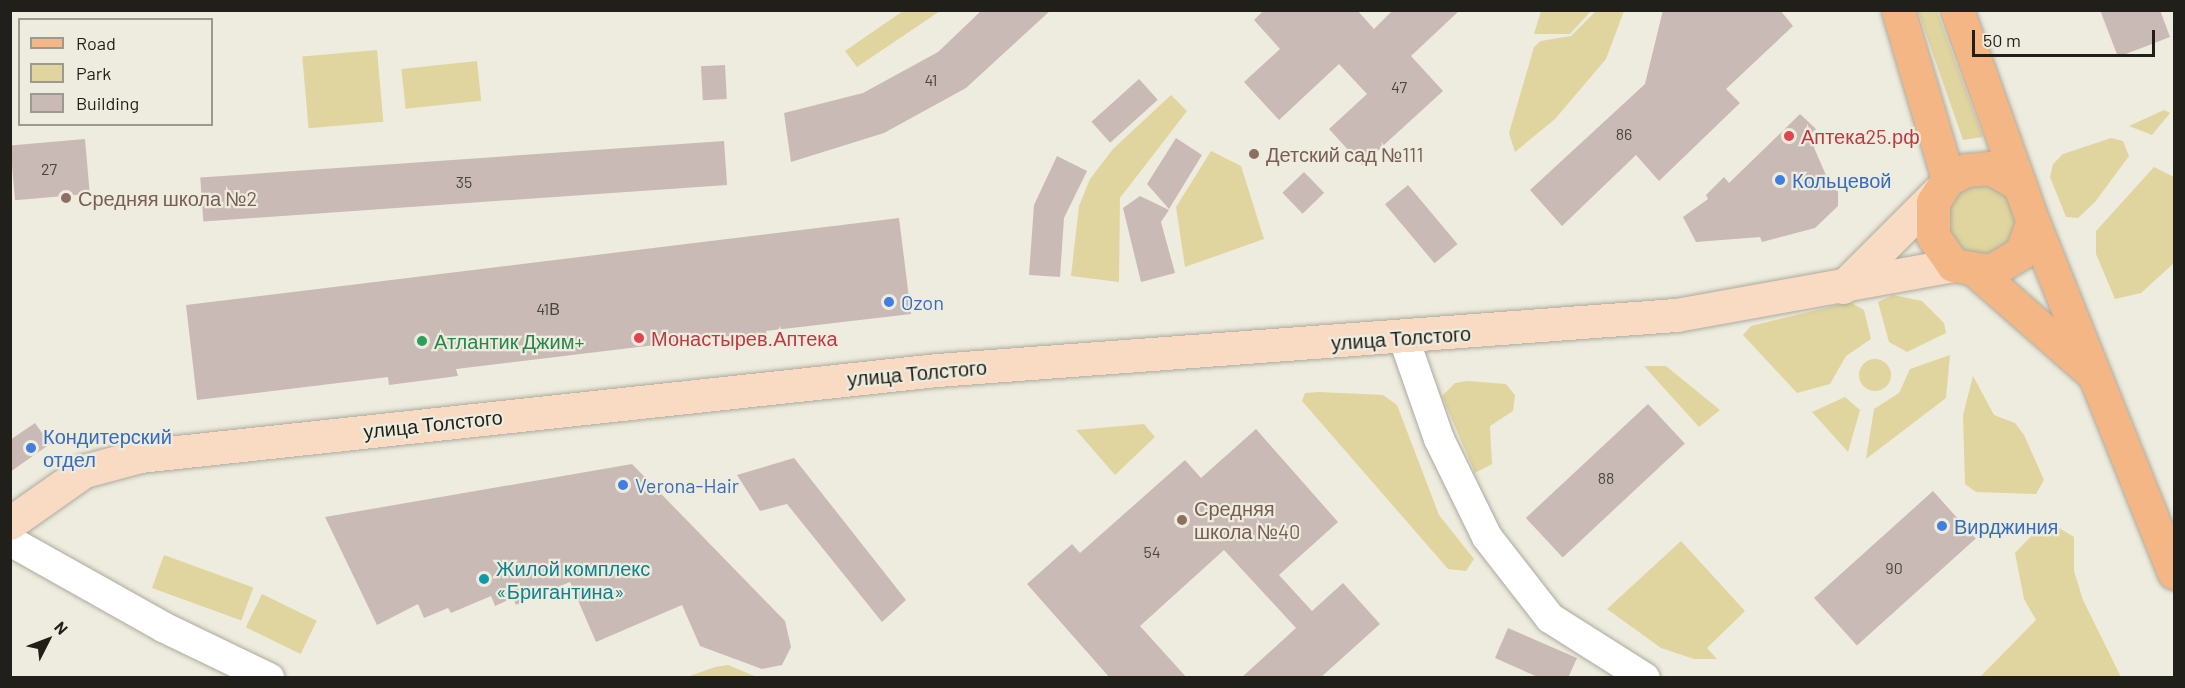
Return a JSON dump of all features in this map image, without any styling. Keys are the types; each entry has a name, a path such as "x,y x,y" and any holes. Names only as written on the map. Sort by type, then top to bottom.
{"main road":[{"path":"1898,10 1943,185 1931,229 1964,268 2096,377"},
{"path":"1957,10 2033,222 2175,573"},
{"path":"1841,288 1943,185 1966,170 1990,168 2020,185"},
{"path":"1964,268 1991,271 2015,259 2026,247 2033,222"},
{"name":"улица Толстого","path":"10,523 84,471 150,454 937,370 1404,339 1676,315 1964,268"}],"street":[{"path":"1404,339 1443,448 1498,553 1550,618 1645,678"},
{"path":"10,541 163,627 269,678"}],"green space":[{"path":"1541,10 1591,11 1570,34 1534,34"},
{"path":"903,11 940,11 857,67 845,51"},
{"path":"1596,11 1624,11 1606,59 1555,119 1515,152 1509,133 1534,47 1541,41 1571,36"},
{"path":"1918,11 1937,11 1983,137 1963,140"},
{"path":"377,50 383,122 309,128 302,57"},
{"path":"477,61 481,101 406,109 401,69"},
{"path":"1171,95 1187,111 1120,198 1119,282 1071,276 1079,206 1090,179 1113,149"},
{"path":"2164,110 2170,113 2152,135 2129,126"},
{"path":"2111,138 2123,141 2129,156 2095,202 2078,218 2066,217 2050,177 2053,164 2063,154"},
{"path":"1211,151 1241,166 1264,239 1185,267 1176,207"},
{"path":"2154,167 2174,177 2174,263 2141,293 2115,299 2096,254 2096,231"},
{"path":"1981,186 1994,189 2005,196 2012,207 2015,220 2012,233 2005,244 1994,251 1981,254 1968,251 1957,244 1950,233 1947,220 1950,207 1957,196 1968,189"},
{"path":"1893,295 1922,301 1944,323 1946,333 1907,352 1889,342 1878,302"},
{"path":"1850,302 1864,310 1871,339 1846,356 1830,384 1797,393 1743,335 1751,326"},
{"path":"1950,355 1946,398 1866,459 1874,409 1899,393 1910,369"},
{"path":"1875,359 1887,363 1891,375 1887,387 1875,391 1863,387 1859,375 1863,363"},
{"path":"1644,366 1666,366 1720,410 1699,427"},
{"path":"1973,376 1994,415 2015,423 2024,435 2044,480 2036,494 1976,492 1965,484 1963,415"},
{"path":"1468,381 1506,384 1515,395 1513,411 1490,426 1492,464 1475,473 1442,396 1455,383"},
{"path":"1305,393 1383,395 1397,405 1439,515 1474,559 1466,571 1448,569 1302,401"},
{"path":"1845,397 1860,410 1848,452 1812,412"},
{"path":"1144,424 1155,437 1115,475 1076,430"},
{"path":"2056,526 2074,537 2074,571 2083,600 2121,677 1980,677 2036,620 2024,599 2015,553 2037,530"},
{"path":"1681,541 1745,611 1707,648 1717,659 1694,659 1661,648 1607,609"},
{"path":"164,555 253,587 241,620 152,588"},
{"path":"262,594 317,621 301,654 246,627"},
{"path":"728,665 757,677 687,677 715,667"}],"building":[{"path":"982,10 1051,10 966,88 884,133 791,162 784,113 863,93 938,52"},
{"path":"1264,10 1357,10 1374,29 1393,10 1460,10 1411,56 1443,91 1362,165 1329,129 1367,94 1339,64 1279,120 1244,82 1280,49 1254,20"},
{"path":"1663,10 1780,10 1793,26 1726,89 1740,103 1659,181 1636,155 1562,226 1530,190 1645,84"},
{"path":"2100,10 2160,10 2170,37 2118,57"},
{"path":"725,65 727,99 703,100 701,66"},
{"path":"1139,79 1158,100 1110,143 1091,122"},
{"name":"Кольцевой","path":"1800,114 1816,129 1809,136 1832,189 1838,191 1838,206 1815,228 1762,242 1760,237 1696,242 1683,217 1708,199 1706,195 1724,177 1729,183"},
{"path":"1176,138 1202,155 1169,209 1147,184"},
{"path":"85,139 90,194 15,200 10,146"},
{"path":"724,141 727,185 203,222 200,178"},
{"path":"1057,156 1087,171 1064,218 1060,277 1029,275 1034,205"},
{"path":"1304,172 1324,193 1303,214 1282,193"},
{"path":"1408,185 1457,244 1435,263 1385,204"},
{"path":"1140,196 1169,210 1161,222 1175,273 1141,282 1123,208"},
{"path":"899,218 911,314 766,331 767,340 731,344 730,336 456,369 458,376 389,385 388,377 197,400 186,305"},
{"path":"1648,404 1685,443 1563,557 1526,518"},
{"path":"35,423 50,444 10,472 10,440"},
{"path":"1256,429 1338,522 1279,575 1312,611 1343,583 1380,624 1320,678 1241,678 1296,628 1224,550 1140,626 1187,678 1110,678 1027,584 1072,544 1080,553 1185,460 1201,478"},
{"path":"794,458 906,600 882,622 787,504 760,511 737,475"},
{"path":"632,464 785,621 791,647 782,665 762,669 700,646 682,605 596,642 570,582 516,605 513,598 495,606 491,596 451,613 448,608 424,618 418,604 377,625 325,517"},
{"path":"1933,491 1976,539 1857,646 1814,598"},
{"path":"1508,628 1577,658 1568,678 1540,678 1495,658"}],"place":[{"name":"Аптека25.рф","path":"1789,136"},
{"name":"Детский сад №111","path":"1254,154"},
{"name":"Кольцевой","path":"1780,180"},
{"name":"Средняя школа №2","path":"66,198"},
{"name":"Ozon","path":"889,302"},
{"name":"Монастырев.Аптека","path":"639,338"},
{"name":"Атлантик Джим+","path":"422,341"},
{"name":"Кондитерский отдел","path":"31,448"},
{"name":"Verona-Hair","path":"623,485"},
{"name":"Средняя школа №40","path":"1182,520"},
{"name":"Вирджиния","path":"1942,526"},
{"name":"Жилой комплекс «Бригантина»","path":"484,579"}]}
